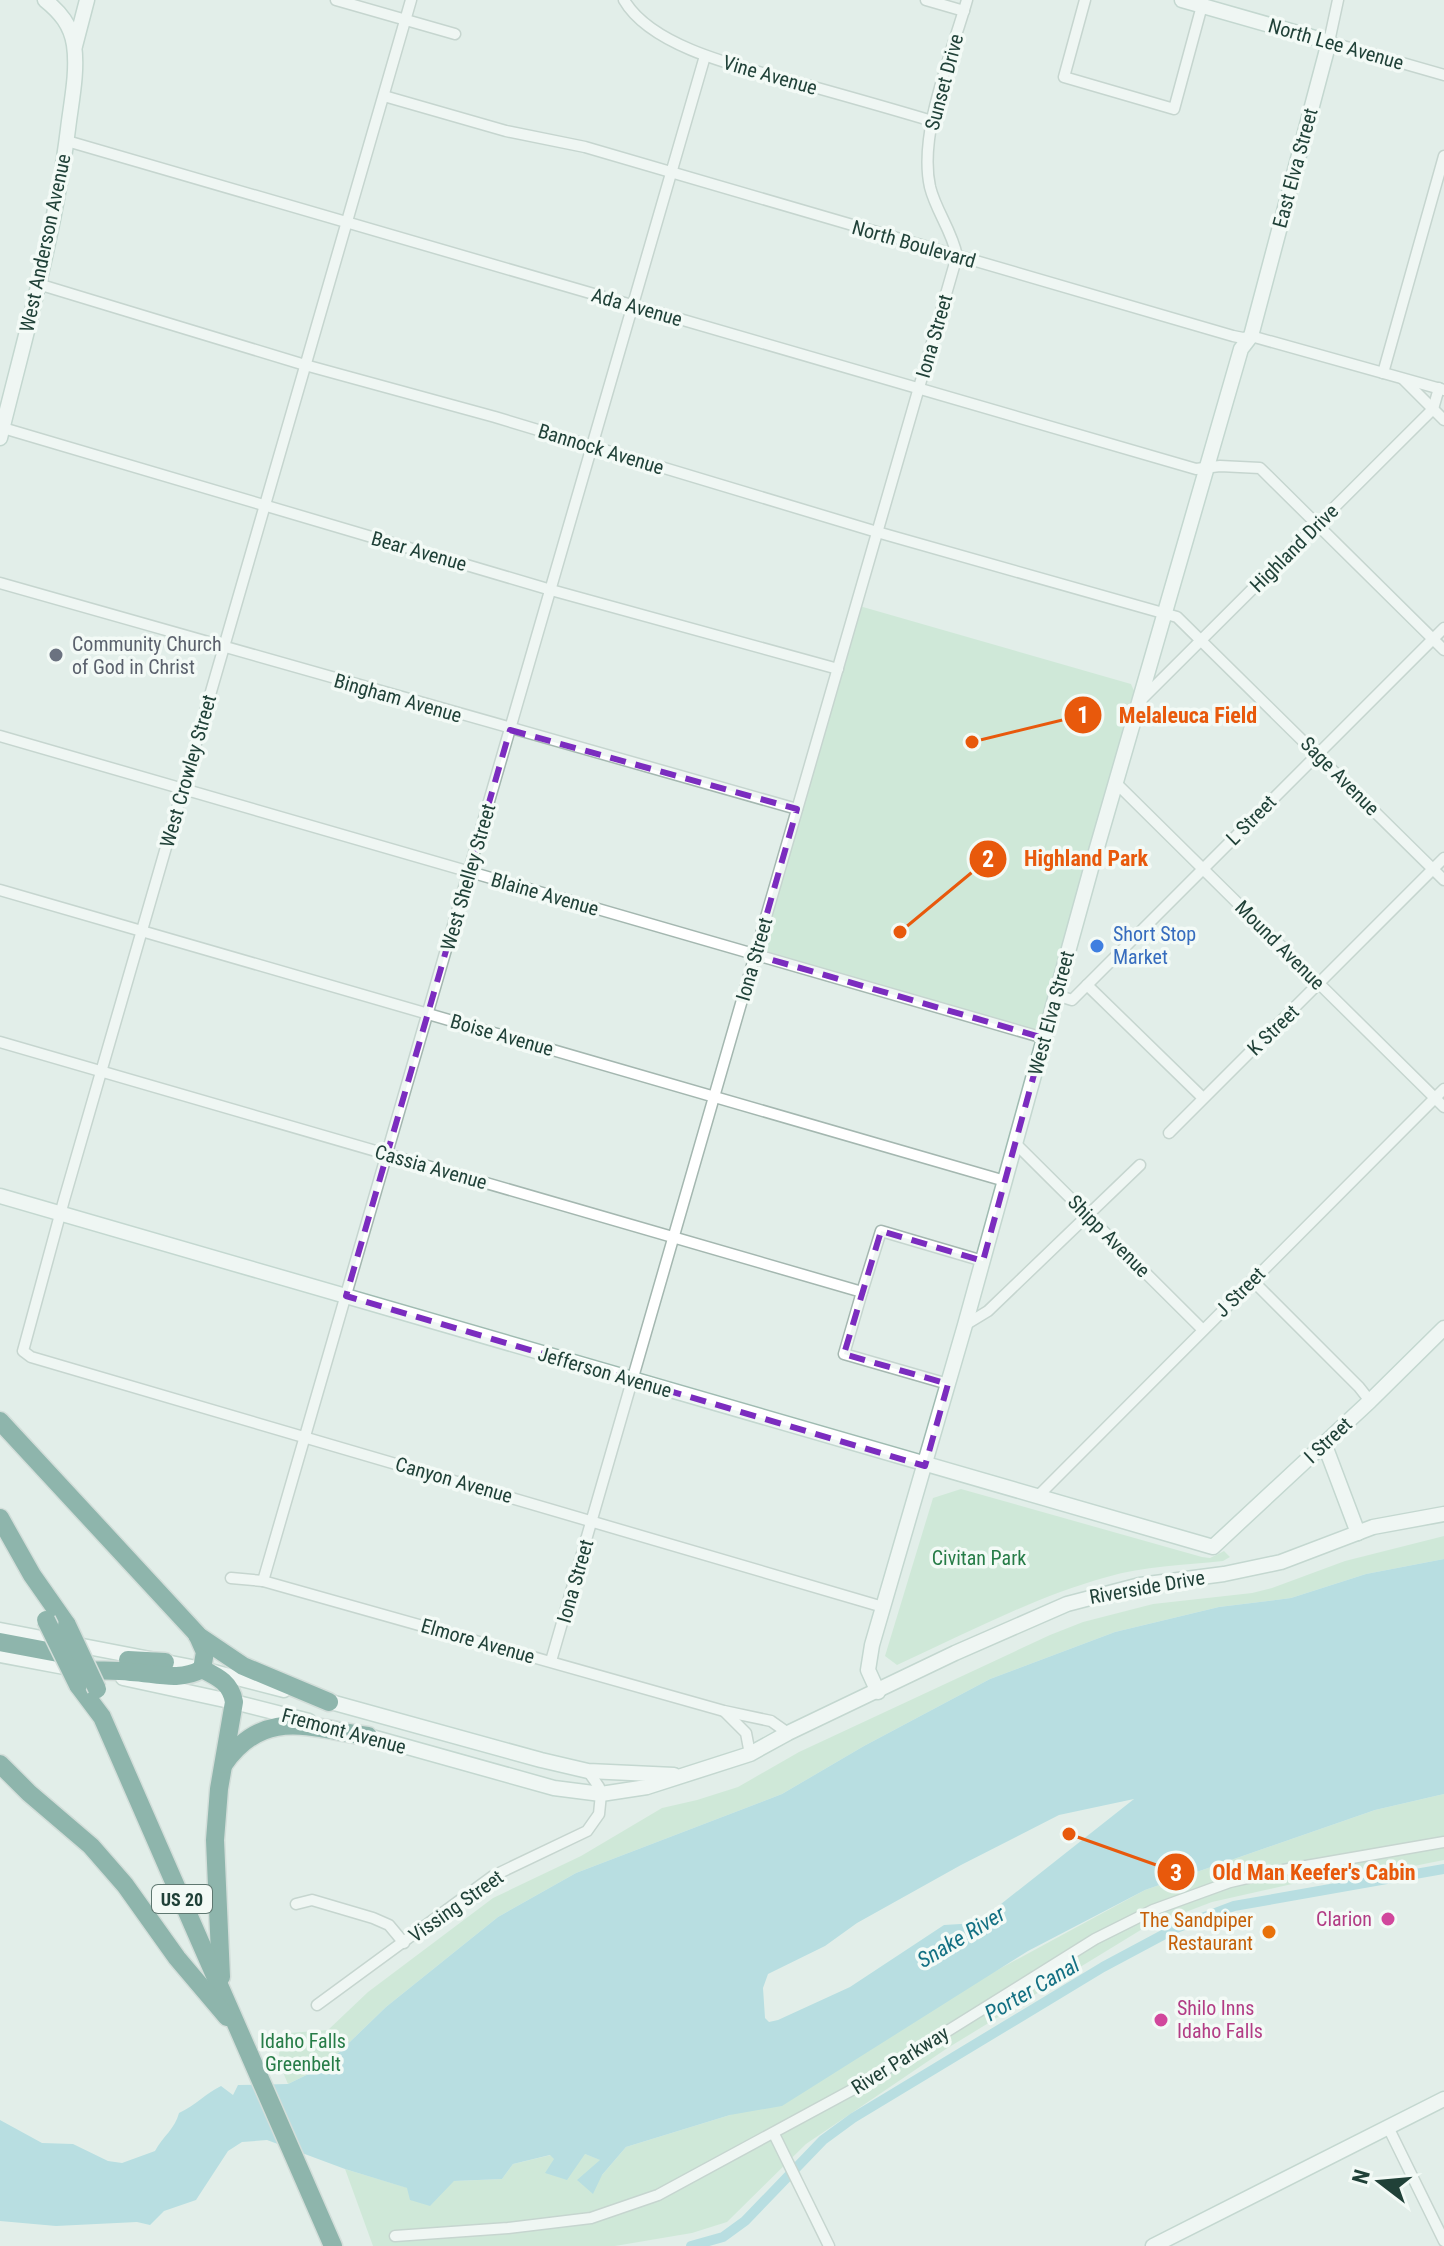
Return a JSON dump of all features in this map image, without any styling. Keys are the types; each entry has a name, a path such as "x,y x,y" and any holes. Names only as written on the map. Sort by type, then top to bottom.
{"highway":[{"path":"0,1421 197,1634 243,1666 329,1702"},
{"name":"US 20","path":"0,1518 32,1575 67,1625 97,1689 102,1717"},
{"name":"US 20","path":"32,1575 46,1620 102,1717 333,2246"},
{"path":"197,1634 205,1652 202,1669"},
{"path":"0,1642 102,1660 165,1662"},
{"path":"82,1678 133,1672 168,1677 202,1669"},
{"path":"202,1669 227,1684 234,1702 215,1840 222,1992"},
{"path":"223,1767 251,1735 270,1727 289,1725 368,1736"},
{"path":"0,1764 91,1846 125,1885 177,1958 239,2032"},
{"path":"323,2223 325,2246"}],"street":[{"path":"45,0 65,20 75,48"},
{"path":"336,0 455,34"},
{"name":"West Crowley Street","path":"25,1355 23,1346 60,1214 411,0"},
{"name":"Vine Avenue","path":"624,0 652,27 705,56 932,121"},
{"path":"926,0 966,6"},
{"path":"1085,0 1064,77 1174,109 1203,3"},
{"name":"North Lee Avenue","path":"1182,0 1203,3 1444,75"},
{"name":"East Elva Street","path":"1251,336 1338,0"},
{"path":"75,48 86,3"},
{"name":"Sunset Drive","path":"957,256 930,187 928,157 932,121 966,6"},
{"name":"West Anderson Avenue","path":"1,433 55,217 73,94 75,48"},
{"name":"West Shelley Street","path":"263,1581 705,56"},
{"name":"North Boulevard","path":"384,96 506,131 585,147 1233,336 1251,336 1442,389"},
{"name":"Ada Avenue","path":"67,141 1196,469 1260,468 1444,650"},
{"path":"1383,373 1444,156"},
{"name":"Iona Street","path":"551,1661 957,256"},
{"name":"Bannock Avenue","path":"38,284 877,532 1165,613"},
{"name":"West Elva Street","path":"878,1692 868,1670 883,1607 1241,349 1251,336"},
{"path":"1403,379 1444,420"},
{"name":"Highland Drive","path":"1139,702 1433,409 1442,389"},
{"name":"Bear Avenue","path":"1,433 838,669"},
{"name":"Bingham Avenue","path":"0,583 797,809"},
{"name":"Sage Avenue","path":"1165,613 1177,617 1202,639 1444,880"},
{"name":"L Street","path":"1056,995 1072,1000 1444,628"},
{"name":"Blaine Avenue","path":"0,736 1044,1038"},
{"name":"Mound Avenue","path":"1116,783 1444,1107"},
{"name":"K Street","path":"1169,1133 1444,858"},
{"name":"Boise Avenue","path":"0,890 1005,1181"},
{"path":"1087,985 1203,1098"},
{"name":"Cassia Avenue","path":"0,1042 862,1292"},
{"name":"J Street","path":"1038,1496 1444,1089"},
{"name":"Shipp Avenue","path":"1015,1143 1203,1330"},
{"path":"965,1325 988,1311 1140,1165"},
{"name":"Jefferson Avenue","path":"0,1196 1209,1546"},
{"path":"948,1384 844,1354 881,1231 983,1261"},
{"path":"1252,1280 1370,1401"},
{"name":"I Street","path":"1209,1546 1221,1542 1444,1328"},
{"name":"Canyon Avenue","path":"25,1355 883,1607"},
{"path":"1324,1443 1358,1533"},
{"name":"Riverside Drive","path":"863,1699 955,1653 1067,1604 1140,1585 1224,1574 1281,1562 1396,1521 1444,1514"},
{"name":"Elmore Avenue","path":"231,1578 263,1581 724,1711 771,1721 788,1733"},
{"name":"Fremont Avenue","path":"0,1630 202,1669 588,1771 686,1775"},
{"name":"Fremont Avenue","path":"0,1655 82,1678 234,1702 529,1782 601,1794 647,1787 750,1754 863,1699"},
{"path":"724,1711 746,1733 750,1754"},
{"path":"588,1771 601,1794"},
{"name":"Vissing Street","path":"317,2005 493,1876 587,1831 599,1814 601,1794"},
{"name":"River Parkway","path":"395,2236 591,2218 658,2195 861,2085 1095,1939 1153,1910 1230,1882 1444,1842"},
{"path":"296,1904 312,1900 373,1918 389,1925 404,1943"},
{"path":"1153,2246 1444,2099"},
{"path":"1388,2127 1444,2241"},
{"path":"774,2134 829,2246"}],"highlighted area":[{"path":"510,730 797,809 755,955 1044,1038 983,1261 881,1231 844,1354 948,1384 925,1466 346,1296"}],"green space":[{"path":"856,605 1131,684 1139,702 1044,1038 755,955"},
{"name":"Civitan Park","path":"961,1489 1202,1557 1210,1558 1224,1551 1230,1557 1223,1561 1135,1570 1080,1585 1000,1617 897,1665 885,1656 933,1498"},
{"name":"Idaho Falls Greenbelt","path":"1444,1536 1444,1559 1366,1574 1291,1598 1219,1607 1115,1632 990,1679 782,1794 576,1873 498,1917 386,2007 325,2066 288,2084 279,2052 289,2033 328,2030 368,1992 493,1898 581,1856 662,1808 738,1787 799,1752 1083,1622 1153,1604 1252,1593 1345,1561"},
{"path":"1444,1794 1444,1860 1389,1871 1310,1880 1212,1902 1144,1928 946,2049 806,2144 727,2222 692,2233 615,2246 373,2246 345,2169 408,2188 454,2181 502,2179 513,2164 551,2155 554,2158 585,2154 601,2160 602,2175 626,2147 730,2115 1145,1890 1375,1810"}],"water":[{"name":"Snake River","path":"1444,1559 1444,1794 1375,1810 1145,1890 1028,1951 782,2106 730,2115 626,2147 602,2175 593,2194 577,2180 600,2160 585,2154 567,2180 545,2173 554,2159 550,2155 513,2164 502,2179 454,2181 430,2206 410,2200 407,2188 267,2140 242,2142 228,2151 196,2200 164,2211 150,2225 137,2222 56,2226 0,2221 0,2120 42,2143 73,2144 108,2161 122,2163 155,2151 175,2124 179,2113 221,2086 233,2095 238,2085 288,2084 325,2066 386,2007 498,1917 576,1873 782,1794 990,1679 1115,1632 1219,1607 1291,1598 1366,1574","holes":["1134,1799 977,1923 944,1925 850,1987 778,2020 769,2022 765,2018 763,1988 768,1974 825,1946 857,1923 961,1865 1059,1815"]}],"waterway":[{"name":"Porter Canal","path":"691,2246 723,2237 745,2221 823,2140 853,2118 1103,1967 1176,1928 1234,1906 1444,1869"}],"place":[{"name":"Community Church of God in Christ","path":"56,655"},
{"name":"Melaleuca Field","path":"972,742"},
{"name":"Highland Park","path":"900,932"},
{"name":"Short Stop Market","path":"1097,946"},
{"name":"Old Man Keefer's Cabin","path":"1069,1834"},
{"name":"Clarion","path":"1388,1919"},
{"name":"The Sandpiper Restaurant","path":"1269,1932"},
{"name":"Shilo Inns Idaho Falls","path":"1161,2020"}]}
